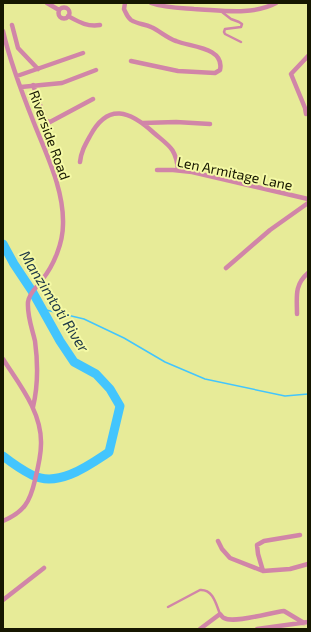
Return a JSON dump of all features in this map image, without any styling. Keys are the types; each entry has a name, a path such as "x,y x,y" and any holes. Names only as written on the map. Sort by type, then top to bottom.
{"street":[{"path":"47,3 68,9 68,16"},
{"path":"125,3 124,10 132,20 151,27 176,41 214,53 219,58 221,65 220,70 215,73 178,71 131,61"},
{"path":"151,3 166,7 188,6 220,10 248,10 264,8 276,3"},
{"path":"62,7 58,13 60,16 65,18 68,16 84,24 94,26 100,25"},
{"path":"12,26 18,48 38,69"},
{"name":"Riverside Road","path":"3,31 21,87 54,170 64,223 60,244 51,265 29,297 29,315 35,341 37,363 37,387 33,407"},
{"path":"17,76 83,53"},
{"path":"306,114 305,108 290,74 308,56"},
{"path":"21,87 34,85 44,86 62,83 96,70"},
{"path":"34,85 45,120 50,122 93,99"},
{"path":"80,162 83,148 95,127 105,117 111,114 119,113 143,123 172,148 177,161 178,170"},
{"path":"143,123 176,122 210,124"},
{"name":"Len Armitage Lane","path":"157,170 192,172 308,200"},
{"path":"226,268 270,230 308,203"},
{"path":"297,314 297,287 308,273"},
{"path":"3,359 33,407 41,432 40,459 33,490 27,504 20,512 3,521"},
{"path":"263,571 257,545 264,541 300,535"},
{"path":"218,541 222,549 230,558 263,571 290,569 308,564"},
{"path":"3,600 44,568"},
{"path":"200,629 220,614 229,620 284,611 306,622"},
{"path":"257,629 306,622"}],"lane":[{"path":"220,10 242,24 241,27 225,29 224,32 225,34 241,42"},
{"path":"168,607 200,590 205,589 214,598 220,614"}],"waterway":[{"name":"Manzimtoti River","path":"3,244 74,362 96,374 110,389 120,406 109,452 72,474 52,479 42,478 32,475 13,464 3,456"},
{"path":"42,309 84,319 124,338 165,362 205,379 285,396 308,394"}]}
